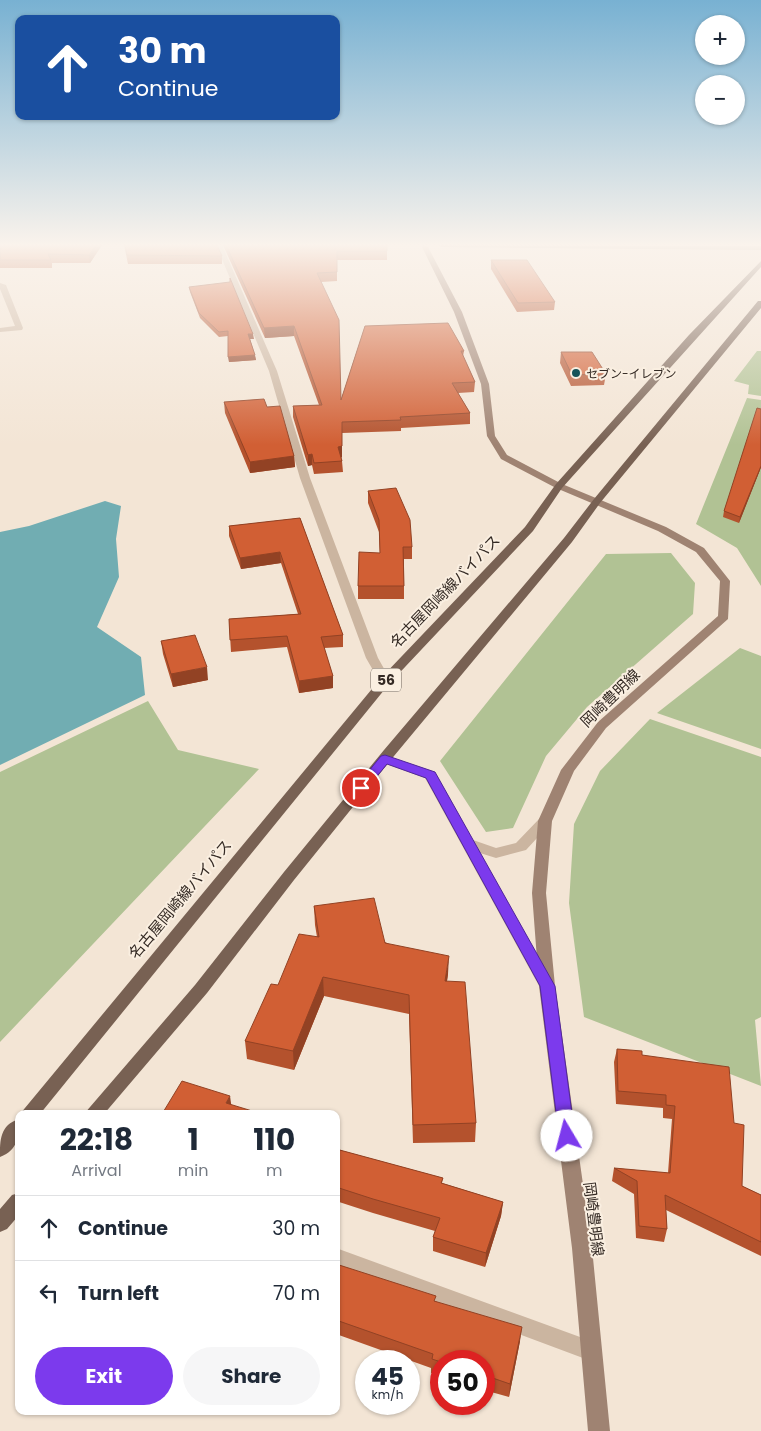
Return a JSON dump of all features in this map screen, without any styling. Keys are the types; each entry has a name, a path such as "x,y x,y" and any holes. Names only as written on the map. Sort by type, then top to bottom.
{"main road":[{"name":"岡崎豊明線","path":"458,312 485,384 491,436 504,457 559,486 662,528 700,550 725,581 724,617 602,725 568,770 545,821 539,893 547,986 582,1248 599,1431"},
{"name":"名古屋岡崎線バイパス","path":"32,1110 385,681 529,530 559,486 716,312"},
{"path":"97,1110 201,989 289,876 568,540 597,501 754,312"},
{"path":"0,1149 15,1131"},
{"path":"0,1223 15,1206"}],"street":[{"path":"0,330 19,328 13,312"},
{"path":"248,312 273,371 305,478 372,658 385,681"},
{"path":"385,759 430,775 547,986"},
{"path":"469,844 496,853 521,847 545,821"},
{"path":"340,1258 591,1351"}],"green space":[{"path":"757,351 761,351 761,396 748,394 749,385 734,381"},
{"path":"747,398 761,400 761,586 737,548 696,524"},
{"path":"671,553 695,583 693,614 587,707 546,756 513,828 486,832 440,761 606,554"},
{"path":"740,648 761,656 761,749 657,713"},
{"path":"148,701 178,750 259,769 0,1042 0,772"},
{"path":"650,719 761,757 761,1017 755,1020 761,1086 584,1017 569,903 574,824 600,771"}],"water":[{"path":"105,501 121,506 116,539 119,577 97,627 141,657 145,695 0,765 0,532 29,526"}],"building":[{"path":"244,312 253,334 248,334 255,355 228,357 228,331 219,332 199,313"},
{"path":"257,312 335,312 339,320 341,400 365,326 448,323 464,351 461,351 475,382 452,383 470,413 400,417 401,420 342,422 342,446 338,447 342,461 314,463 312,454 308,455 293,406 322,405 294,326 264,328"},
{"path":"561,352 592,352 606,374 572,375"},
{"path":"264,399 267,407 280,406 294,456 250,462 224,402"},
{"path":"757,408 761,409 761,466 740,517 724,511"},
{"path":"396,488 410,520 412,547 403,547 404,586 358,586 359,552 380,553 379,520 368,491"},
{"path":"300,518 343,635 321,637 333,676 299,681 287,636 230,640 229,619 301,614 280,552 240,558 229,526"},
{"path":"195,635 207,667 171,674 161,641"},
{"path":"374,898 385,943 449,956 445,981 465,982 476,1123 413,1125 409,995 323,977 293,1051 245,1041 271,984 278,985 299,934 319,937 314,906"},
{"path":"617,1049 642,1051 642,1055 729,1067 734,1123 744,1125 742,1186 761,1195 761,1242 665,1195 667,1229 639,1226 637,1181 614,1168 670,1173 675,1106 666,1105 666,1095 618,1091"},
{"path":"182,1081 230,1096 226,1103 249,1110 164,1110"},
{"path":"340,1150 443,1178 441,1183 503,1202 486,1253 433,1237 440,1218 340,1188"},
{"path":"340,1265 436,1296 434,1301 522,1327 510,1384 495,1379 495,1350 430,1350 430,1353 340,1321"}],"place":[{"name":"セブン-イレブン","path":"576,373"}],"route":[{"path":"361,788 385,759 430,775 547,986 567,1136"}]}
